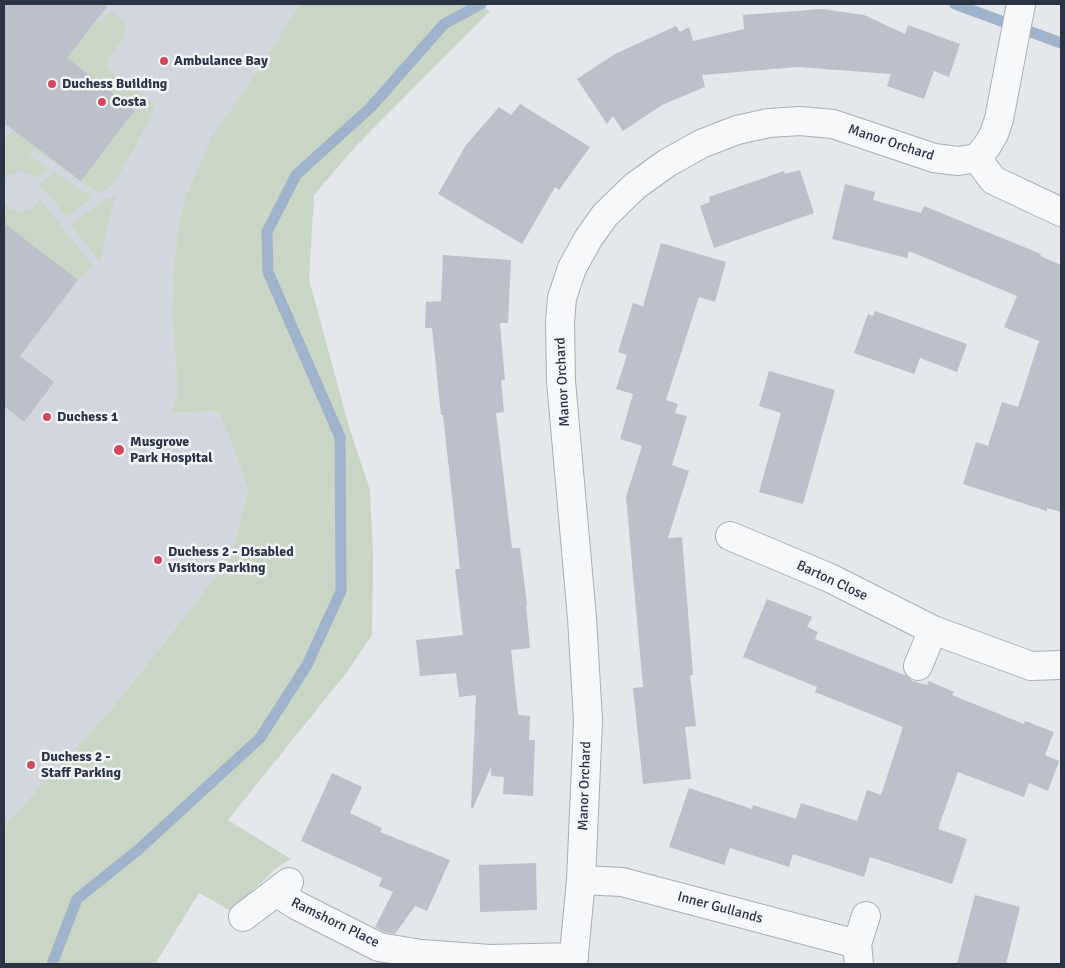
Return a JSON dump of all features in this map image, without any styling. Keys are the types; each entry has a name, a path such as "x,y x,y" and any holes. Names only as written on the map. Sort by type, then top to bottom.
{"street":[{"path":"1020,7 999,118 994,134 977,158 993,180 1061,212"},
{"name":"Manor Orchard","path":"574,960 581,880 588,721 582,618 561,381 560,322 562,298 572,268 588,239 605,215 635,186 667,163 701,144 737,130 769,123 800,120 833,124 934,158 958,161 977,158"},
{"name":"Barton Close","path":"730,536 830,578 933,630 1032,666 1061,665"},
{"path":"918,666 933,630"},
{"name":"Inner Gullands","path":"581,880 622,882 858,954 866,916"},
{"name":"Ramshorn Place","path":"243,917 283,887 296,905 379,947 421,954 490,959 574,960"}],"shaded area":[{"name":"Musgrove Park Hospital","path":"4,4 300,4 212,138 186,195 179,223 173,271 172,318 178,393 171,413 219,411 248,488 232,556 115,705 4,826"}],"green space":[{"path":"300,4 477,4 490,11 355,147 314,195 309,279 349,427 370,490 373,550 372,635 347,672 228,820 291,859 279,866 231,911 199,893 155,964 4,964 4,826 115,705 232,556 248,488 219,411 171,413 178,393 172,318 173,271 179,222 186,195 212,137"},
{"path":"110,11 124,21 126,31 108,60 107,67 112,73 156,105 115,182 102,192 94,190 34,149 29,155 49,169 37,178 20,171 10,174 4,180 4,142 13,130 81,181 135,110 67,58 93,25 106,17"},
{"path":"54,172 92,197 67,217 42,189 40,184"},
{"path":"115,196 100,262 71,225 104,200"},
{"path":"40,199 93,266 78,280 4,223 4,202 10,209 22,212 32,209"}],"building":[{"name":"Duchess Building","path":"4,4 109,4 67,58 135,110 81,181 4,123"},
{"path":"822,9 864,15 905,34 908,25 960,44 949,77 934,71 924,99 887,86 891,74 797,67 702,75 705,87 662,105 623,131 613,116 607,124 577,79 615,54 676,26 680,32 689,27 693,41 744,29 743,15"},
{"path":"520,104 590,147 559,190 555,187 522,244 438,194 466,145 499,107 511,115"},
{"path":"800,170 814,213 714,248 700,206 710,202 709,197 784,171 785,174"},
{"path":"845,184 875,192 873,200 921,213 924,206 1041,254 1040,256 1061,265 1061,512 1047,508 1047,511 963,484 976,442 988,446 1002,402 1018,407 1039,341 1004,327 1017,296 909,251 907,258 832,239"},
{"path":"4,223 78,280 20,356 54,382 24,422 4,406"},
{"path":"661,243 726,262 715,302 699,297 666,400 678,404 675,413 687,416 672,465 689,471 668,538 682,537 693,675 690,675 696,726 685,727 691,779 643,784 633,688 643,687 626,497 642,446 620,439 633,394 616,389 627,355 618,352 633,303 643,306"},
{"path":"443,255 511,260 508,323 500,323 505,380 501,380 504,412 496,413 512,548 520,548 527,605 530,648 511,650 518,715 530,716 529,740 535,740 533,796 503,794 504,777 491,776 491,767 473,808 471,808 476,695 459,697 456,673 420,676 416,640 463,635 455,569 460,569 443,415 441,415 432,328 425,328 426,302 441,301"},
{"path":"875,311 967,344 957,372 920,358 914,374 854,353 868,314 873,316"},
{"path":"769,371 835,390 803,504 759,492 781,413 759,406"},
{"path":"767,599 812,617 807,627 818,632 815,639 907,676 912,681 927,685 929,681 954,692 952,695 1024,724 1025,721 1054,732 1045,755 1059,761 1048,791 1029,783 1024,797 958,772 938,829 967,839 952,884 870,857 864,877 793,854 789,867 730,848 724,865 669,847 689,788 752,809 753,805 796,819 801,803 857,821 867,790 881,795 903,727 815,692 817,687 743,657"},
{"path":"332,773 362,787 350,813 382,828 380,832 450,860 427,911 415,906 395,934 384,932 375,927 393,892 379,886 382,878 301,841"},
{"path":"536,863 537,910 480,912 479,865"},
{"path":"975,895 1020,907 1006,964 957,964"}],"waterway":[{"path":"52,964 77,899 138,850 260,738 307,665 341,591 340,437 268,272 267,232 296,175 371,107 444,24 481,4"},
{"path":"955,4 1061,43"}],"place":[{"name":"Ambulance Bay","path":"164,61"},
{"name":"Duchess Building","path":"52,84"},
{"name":"Costa","path":"102,102"},
{"name":"Duchess 1","path":"47,417"},
{"name":"Musgrove Park Hospital","path":"119,450"},
{"name":"Duchess 2 - Disabled Visitors Parking","path":"158,560"},
{"name":"Duchess 2 - Staff Parking","path":"31,765"}]}
